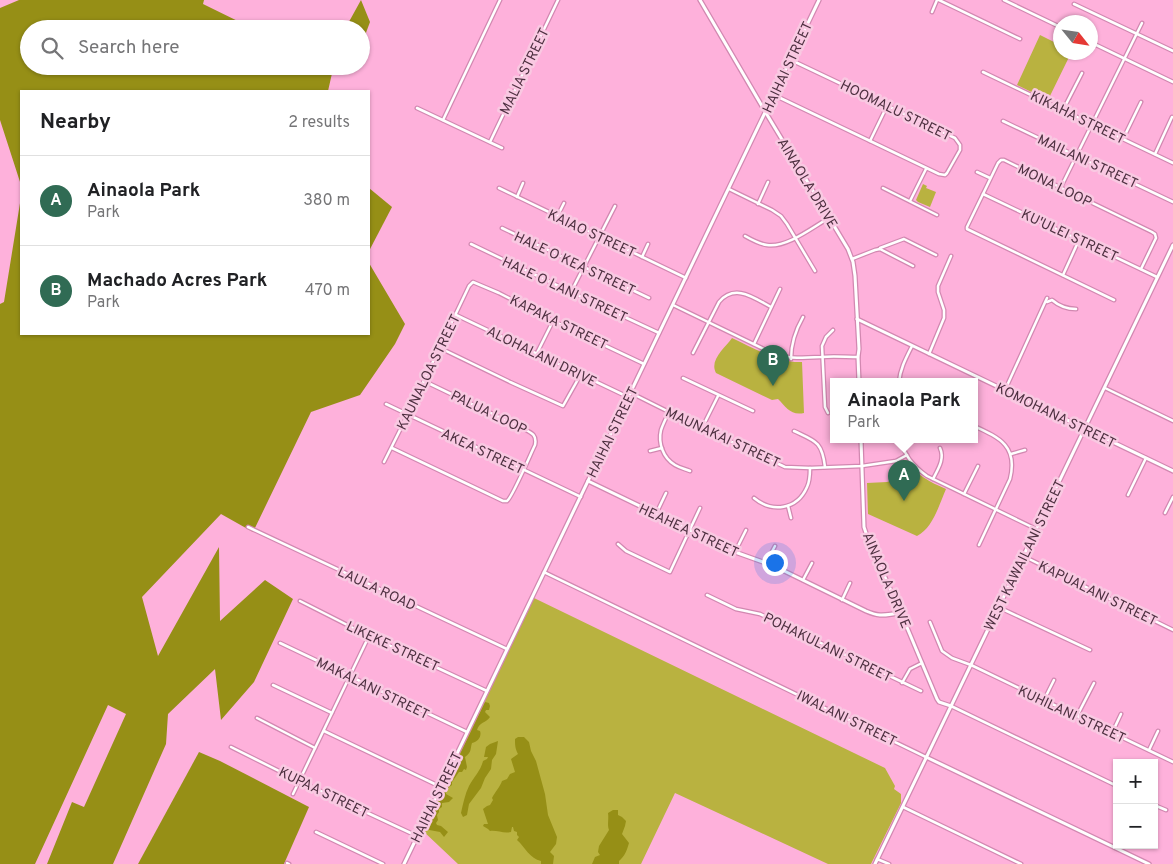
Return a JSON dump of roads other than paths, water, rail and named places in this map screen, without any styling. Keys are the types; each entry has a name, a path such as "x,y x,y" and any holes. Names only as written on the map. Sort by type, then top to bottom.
{"street":[{"path":"443,120 500,0"},
{"name":"MALIA STREET","path":"490,142 558,0"},
{"name":"AINAOLA DRIVE","path":"700,0 852,259 855,276 859,378"},
{"name":"HAIHAI STREET","path":"404,864 819,0"},
{"path":"932,12 938,0 1020,39"},
{"path":"1004,0 1053,24"},
{"path":"1074,4 1173,51"},
{"path":"1061,188 1142,24"},
{"path":"1098,46 1173,82"},
{"name":"HOOMALU STREET","path":"774,95 942,175 947,173 960,150 955,138 791,60"},
{"name":"KIKAHA STREET","path":"983,72 1173,163"},
{"path":"1063,110 1082,73"},
{"path":"1124,139 1141,102"},
{"path":"870,141 887,106"},
{"path":"417,108 502,148"},
{"path":"1154,154 1172,117"},
{"path":"760,123 766,121 772,123"},
{"name":"MAILANI STREET","path":"1003,121 1173,202"},
{"name":"MONA LOOP","path":"1114,300 967,229 966,227 998,163 1004,160 1155,234 1156,238 1141,269"},
{"path":"910,201 926,169"},
{"path":"977,172 990,178"},
{"path":"758,204 768,182"},
{"path":"517,197 523,183"},
{"name":"KAIAO STREET","path":"499,188 686,278"},
{"path":"883,188 937,215"},
{"path":"729,189 772,210 780,216 787,224 815,270"},
{"name":"KU'ULEI STREET","path":"982,194 1158,277"},
{"path":"557,217 564,203"},
{"path":"571,292 615,206"},
{"path":"745,236 761,244 776,246 784,244 829,218"},
{"name":"HALE O KEA STREET","path":"502,228 649,298"},
{"path":"852,259 904,239 936,254"},
{"path":"1063,275 1079,240"},
{"name":"HALE O LANI STREET","path":"472,244 659,333"},
{"path":"642,257 648,244"},
{"name":"WEST KAWAILANI STREET","path":"874,864 1173,245"},
{"path":"877,250 884,251 913,266"},
{"path":"929,354 944,318 938,286 951,256"},
{"name":"KAUNALOA STREET","path":"384,462 469,286 473,282"},
{"name":"KAPAKA STREET","path":"473,282 644,364"},
{"path":"754,344 780,289"},
{"path":"693,353 721,299 732,293 745,294 771,307"},
{"path":"1005,390 1047,298"},
{"path":"1045,303 1052,300 1058,305 1076,310"},
{"path":"673,305 774,354 791,359 858,357"},
{"name":"ALOHALANI DRIVE","path":"456,314 628,397"},
{"path":"791,359 794,334 803,318"},
{"name":"KOMOHANA STREET","path":"857,319 1173,471"},
{"path":"537,353 553,321"},
{"path":"828,413 825,407 822,346 833,330"},
{"path":"899,378 902,365 912,346"},
{"path":"440,348 563,406 581,374"},
{"path":"683,378 753,411"},
{"name":"PALUA LOOP","path":"392,448 503,501 507,501 535,445 536,440 533,434 424,381"},
{"path":"1105,388 1173,421"},
{"name":"MAUNAKAI STREET","path":"631,392 778,465 791,468 862,466 896,462 907,455"},
{"path":"702,428 718,395"},
{"name":"AKEA STREET","path":"386,404 580,497"},
{"path":"669,412 661,430 662,448 670,462 690,471"},
{"path":"978,428 997,437 1006,446 1011,454 1012,470 1010,479 979,545"},
{"path":"794,431 817,443 822,451 825,467"},
{"name":"AINAOLA DRIVE","path":"861,443 864,527 868,539 937,699 939,702 951,706"},
{"path":"902,443 912,464 919,471 1036,529"},
{"path":"650,451 662,448"},
{"path":"933,479 943,454 940,448"},
{"path":"1011,454 1025,450"},
{"path":"1128,496 1146,458"},
{"path":"964,494 978,466"},
{"path":"754,498 764,505 776,508 794,503 800,499 808,485 810,468"},
{"name":"HEAHEA STREET","path":"588,481 735,552 766,563 866,611 879,616 901,613"},
{"path":"656,514 666,493"},
{"path":"1165,513 1173,498"},
{"path":"788,506 791,518"},
{"path":"618,544 626,551 670,572 700,508"},
{"name":"LAULA ROAD","path":"248,527 507,649"},
{"path":"735,552 746,530"},
{"path":"766,563 775,546"},
{"name":"KAPUALANI STREET","path":"1023,556 1173,630"},
{"path":"802,580 812,563"},
{"name":"IWALANI STREET","path":"544,572 1149,864"},
{"path":"842,600 850,583"},
{"name":"POHAKULANI STREET","path":"707,595 736,609 760,614 920,691"},
{"name":"LIKEKE STREET","path":"300,601 487,691"},
{"path":"998,607 1090,650"},
{"name":"KUHILANI STREET","path":"930,622 942,651 952,658 971,665 1173,762"},
{"path":"293,794 370,636"},
{"name":"MAKALANI STREET","path":"280,643 467,732"},
{"name":"POHAKULANI STREET","path":"902,683 910,669 922,663"},
{"path":"1044,700 1054,680"},
{"path":"1078,716 1094,683"},
{"path":"273,685 332,713"},
{"path":"951,706 1113,784"},
{"path":"1112,733 1121,714"},
{"path":"258,718 315,748"},
{"path":"324,730 441,787"},
{"path":"1149,750 1158,731"},
{"name":"KUPAA STREET","path":"231,747 417,836"},
{"path":"902,807 1021,864"},
{"path":"1158,807 1166,810"},
{"path":"316,832 383,864"},
{"path":"877,859 888,864"}],"place":[{"name":"Machado Acres Park","path":"773,386"},
{"name":"Ainaola Park","path":"904,501"}]}
